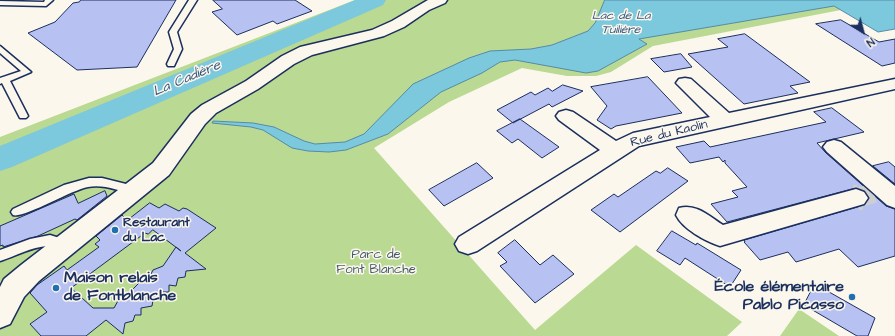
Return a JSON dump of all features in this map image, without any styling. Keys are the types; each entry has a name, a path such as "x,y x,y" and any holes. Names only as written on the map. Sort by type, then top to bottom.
{"street":[{"path":"0,315 14,288 161,169 198,119 209,109 252,85 288,60 306,52 378,33 398,24 424,7 440,0"},
{"path":"685,83 725,120"},
{"name":"Rue du Kaolin","path":"468,244 632,140 895,84"},
{"path":"566,116 616,151"},
{"path":"688,215 720,236 877,195 834,147"}],"lane":[{"path":"0,3 46,4 49,0"},
{"path":"171,64 178,49 174,32 192,0"},
{"path":"0,49 27,72 2,81 23,116"},
{"path":"17,212 77,186 88,183 98,182 134,190"},
{"path":"0,256 30,244 50,240 66,245"}],"green space":[{"name":"Parc de Font Blanche","path":"355,0 893,0 653,46 611,72 596,76 567,76 522,68 449,102 374,148 535,330 636,245 742,322 727,336 0,336 0,137"},
{"path":"799,309 839,336 780,336"}],"water":[{"name":"Lac de La Tuilière","path":"605,0 895,0 895,29 878,32 834,6 639,39 647,44 598,71 586,73 515,60 500,62 482,73 441,92 388,134 346,150 329,152 308,151 292,148 263,130 251,127 212,123 213,121 253,123 274,127 304,141 315,144 345,142 364,134 413,84 469,58 490,51 531,49 552,45 588,31 595,23"}],"building":[{"path":"81,0 176,0 137,67 77,70 28,33 55,22 73,3"},
{"path":"213,0 295,0 312,11 277,24 273,21 237,35 212,12 222,9"},
{"path":"841,20 879,42 895,39 895,63 882,66 816,24"},
{"path":"745,34 810,82 790,86 798,93 744,104 688,54 728,47 718,39"},
{"path":"681,54 692,67 664,72 651,59"},
{"path":"648,77 682,113 616,126 611,129 597,120 607,106 591,87"},
{"path":"563,85 583,91 552,107 549,104 513,123 497,110 531,92 535,95 548,88 552,91"},
{"path":"832,108 864,132 817,143 826,153 886,206 895,209 895,256 858,267 839,249 796,262 788,252 760,260 744,242 744,240 864,205 869,197 865,191 856,188 727,222 711,204 738,197 732,191 747,187 725,163 725,160 723,162 719,157 690,163 676,147 704,141 710,147 826,122 814,112"},
{"path":"520,119 559,147 542,158 518,139 512,143 497,131"},
{"path":"889,162 895,167 895,184 873,166"},
{"path":"477,163 493,178 444,206 429,190"},
{"path":"668,168 688,181 620,232 591,210 614,194 618,197 656,171 660,173"},
{"path":"105,191 107,196 77,220 75,219 38,236 3,247 3,245 0,246 0,226 74,194 78,203"},
{"path":"150,203 159,208 165,204 179,211 183,208 187,209 216,228 185,253 206,269 186,271 185,277 178,278 176,286 169,285 169,292 161,292 160,299 153,300 152,306 141,308 141,315 135,315 133,321 125,323 123,334 106,320 86,336 41,336 30,324 47,312 30,293 37,285 64,266 67,270 99,247 95,244 100,240 96,236 122,215 127,220","holes":["153,230 176,247 163,266 153,270 149,278 140,282 128,294 119,299 114,308 93,308 71,288 145,233 148,234"]},
{"path":"672,231 696,245 697,243 741,270 730,287 685,258 680,265 657,251"},
{"path":"515,240 540,265 553,255 574,274 535,303 500,266 507,262 498,253"},
{"path":"815,284 875,318 868,336 857,336 804,305"}],"waterway":[{"name":"La Cadière","path":"0,159 375,0"}],"tunnel":[{"path":"857,198 874,193"},
{"path":"856,198 860,197"}],"place":[{"name":"Restaurant du Lac","path":"115,230"},
{"name":"Maison relais de Fontblanche","path":"56,288"},
{"name":"École élémentaire Pablo Picasso","path":"852,297"}]}
